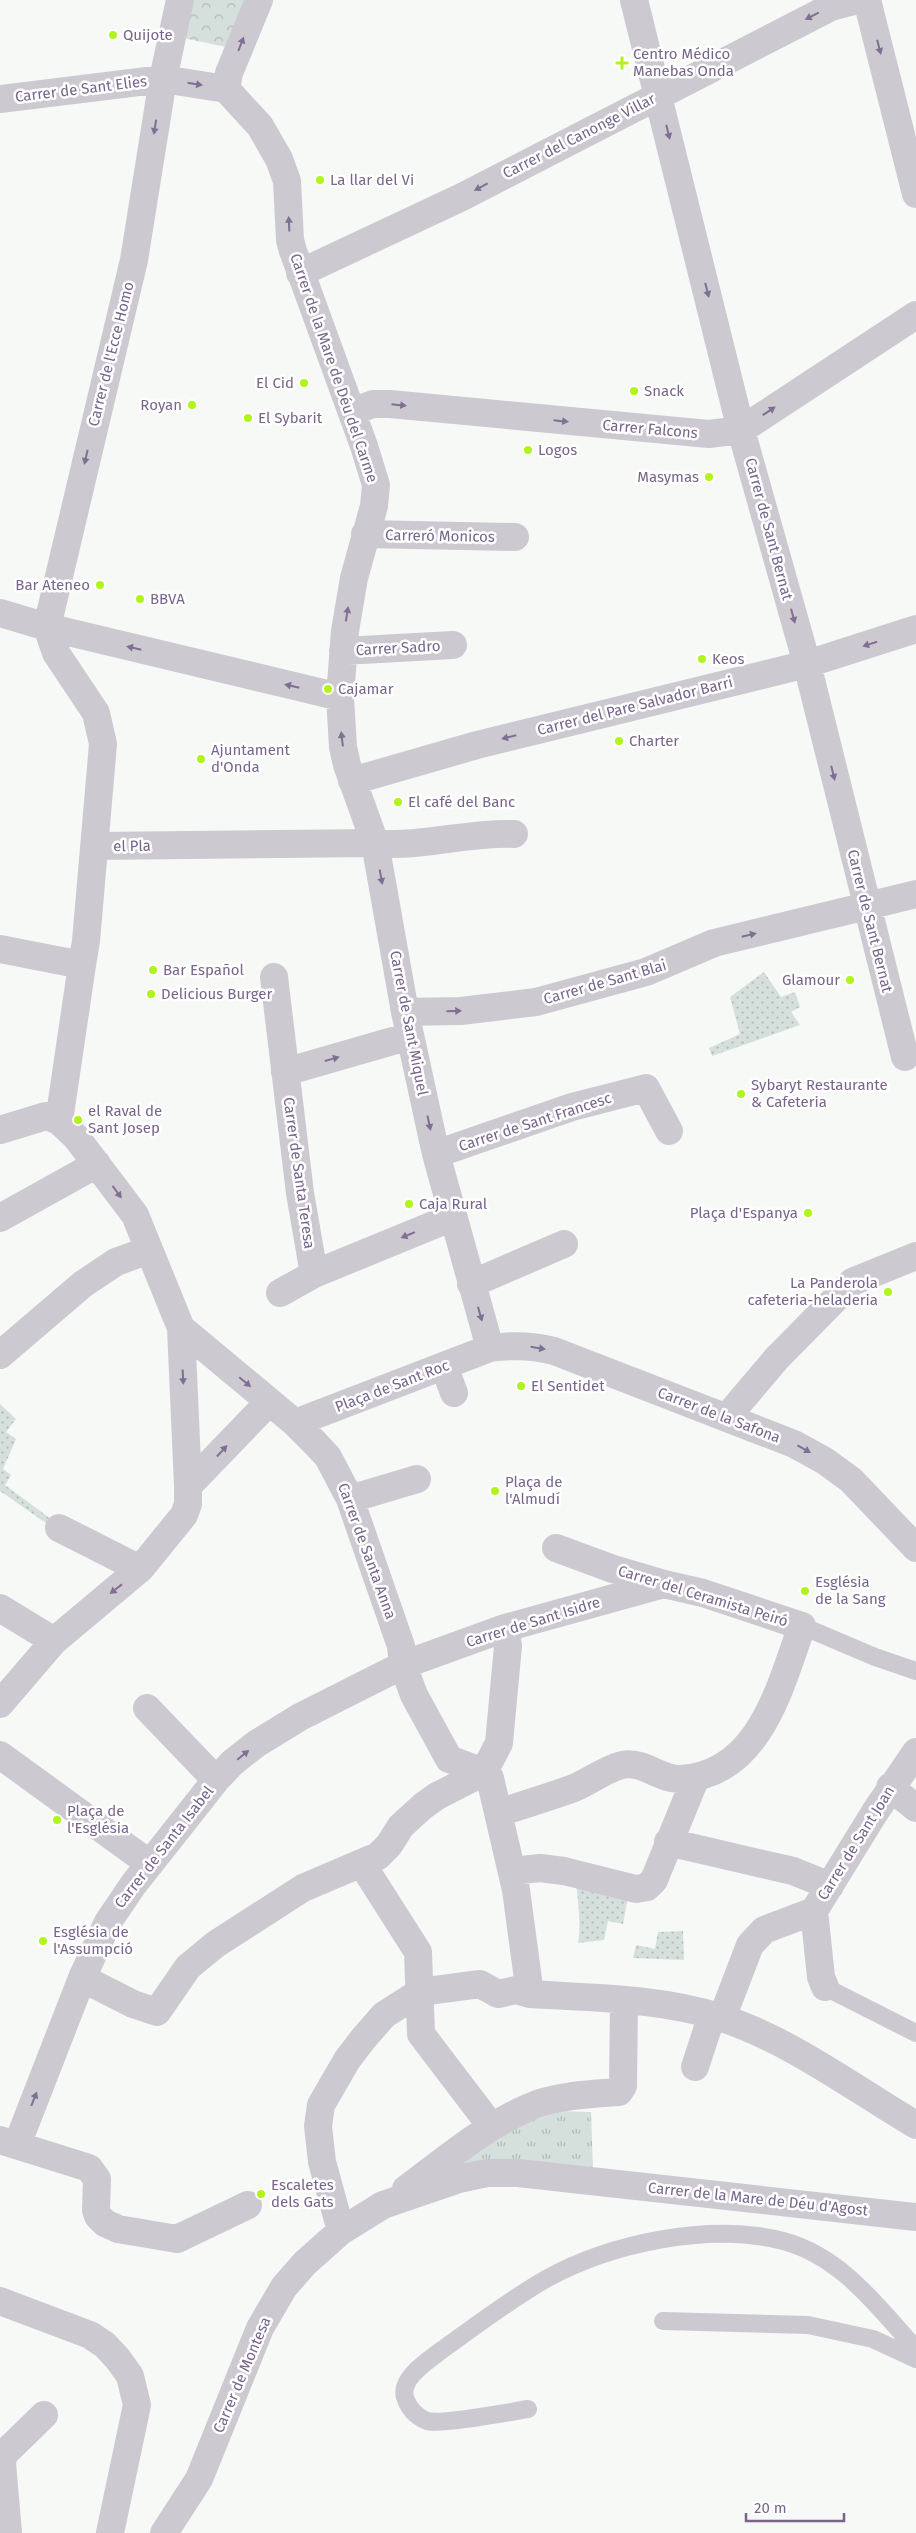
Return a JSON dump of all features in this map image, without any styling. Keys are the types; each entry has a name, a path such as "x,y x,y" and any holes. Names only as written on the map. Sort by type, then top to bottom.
{"street":[{"name":"Carrer de l'Ecce Homo","path":"47,627 134,260 163,79 180,0"},
{"path":"163,79 226,89 229,73 259,0"},
{"name":"Carrer de Sant Bernat","path":"634,0 742,430 806,664 905,1057"},
{"name":"Carrer del Canonge Villar","path":"300,273 462,197 831,7 858,0"},
{"path":"867,0 916,194"},
{"name":"Carrer de Sant Elies","path":"0,99 163,79"},
{"name":"Carrer de la Mare de Déu del Carme","path":"226,89 260,126 279,159 287,181 290,240 300,273 352,412 376,486 374,506 348,610 340,697"},
{"name":"Carrer Falcons","path":"352,412 373,404 390,404 708,434 742,430 916,315"},
{"name":"Carreró Monicos","path":"366,534 515,537"},
{"path":"0,613 47,627 340,697"},
{"name":"el Pla","path":"47,627 56,653 96,714 100,726 103,744 95,846 375,843 394,845 464,836 514,834"},
{"name":"Carrer del Pare Salvador Barri","path":"352,781 486,743 806,664 916,629"},
{"name":"Carrer Sadro","path":"343,650 453,645"},
{"name":"Carrer de Sant Miquel","path":"340,697 343,747 352,781 375,843 408,1024 436,1154 490,1348"},
{"path":"59,1121 84,953 95,846"},
{"name":"Carrer de Sant Blai","path":"408,1024 461,1011 536,1002 667,965 702,946 916,894"},
{"path":"0,949 84,953"},
{"name":"Carrer de Santa Teresa","path":"274,978 300,1193 314,1274"},
{"path":"285,1072 408,1024"},
{"name":"Carrer de Sant Francesc","path":"436,1154 572,1107 646,1088 671,1135"},
{"path":"0,1130 46,1116 59,1121 76,1136 135,1215 181,1328 188,1486 188,1504 184,1514 140,1569 54,1641 0,1704"},
{"path":"0,1218 97,1164"},
{"name":"Carrer de Santa Teresa","path":"280,1294 314,1274 453,1217"},
{"path":"472,1284 564,1244"},
{"path":"0,1354 83,1284 116,1262 149,1250"},
{"path":"727,1417 776,1358 852,1282 916,1256"},
{"path":"181,1328 295,1423"},
{"name":"Carrer de la Safona","path":"490,1348 512,1345 537,1347 554,1351 794,1444 825,1461 851,1480 916,1548"},
{"name":"Plaça de Sant Roc","path":"295,1423 490,1348"},
{"path":"444,1366 454,1393"},
{"path":"188,1486 269,1402"},
{"name":"Carrer de Santa Anna","path":"295,1423 328,1457 350,1499 401,1646 403,1665 418,1705 445,1756 484,1772"},
{"path":"350,1499 417,1479"},
{"path":"59,1528 140,1569"},
{"name":"Carrer del Ceramista Peiró","path":"565,1552 664,1584 703,1593 802,1626"},
{"name":"Carrer de Sant Isidre","path":"403,1665 505,1628 664,1584"},
{"path":"0,1608 54,1641"},
{"path":"498,1813 574,1788 622,1765 638,1766 674,1779 696,1777 730,1762 760,1731 768,1718 802,1626"},
{"path":"82,1978 133,2004 157,2012 188,1967 216,1944 303,1888 321,1879 362,1864 384,1851 401,1826 423,1806 437,1796 484,1772 499,1744 508,1646 505,1628"},
{"name":"Carrer de Santa Isabel","path":"8,2142 82,1978 118,1905 216,1780 232,1763 264,1739 311,1711 403,1665"},
{"path":"146,1708 216,1780"},
{"name":"Carrer de Sant Joan","path":"825,1987 821,1977 814,1911 890,1787 916,1752"},
{"path":"0,1755 150,1864"},
{"path":"484,1772 490,1778 512,1870 530,1994"},
{"path":"512,1870 540,1868 564,1871 642,1889 654,1880 696,1777"},
{"path":"890,1787 916,1808"},
{"path":"668,1842 793,1871 830,1886"},
{"path":"362,1864 415,1947 419,1958 421,2034 492,2126"},
{"path":"694,2067 750,1945 764,1930 814,1911"},
{"path":"341,2231 318,2140 321,2105 347,2060 384,2014 420,1992 480,1984 498,1994 516,1990 530,1994 624,2000 717,2017 781,2043 916,2125"},
{"name":"Carrer de Montesa","path":"164,2533 199,2479 260,2328 284,2287 305,2263 341,2231 384,2205 492,2126 538,2104 554,2099 619,2092 623,2086 624,2000"},
{"path":"8,2142 89,2168 94,2172 97,2179 96,2210 98,2216 118,2229 177,2239 248,2205"},
{"name":"Carrer de Montesa","path":"384,2205 459,2179 487,2174 518,2173 600,2182"},
{"name":"Carrer de la Mare de Déu d'Agost","path":"600,2182 916,2217"},
{"path":"0,2301 90,2335 105,2345 130,2376 137,2405 110,2533"},
{"path":"8,2533 2,2453 44,2415"}],"lane":[{"name":"Carrer del Ceramista Peiró","path":"802,1626 875,1656 916,1670"},
{"name":"Carrer de Sant Joan","path":"825,1987 916,2033"},
{"path":"528,2409 445,2421 428,2421 411,2411 404,2396 406,2383 433,2357 484,2320 545,2280 604,2255 668,2240 734,2234 783,2241 804,2248 821,2257 860,2288 916,2349"},
{"path":"663,2321 808,2325 873,2339 916,2359"}],"green space":[{"path":"190,0 251,0 231,48 183,38"},
{"path":"764,972 781,997 795,992 800,1007 791,1012 800,1025 712,1056 709,1048 740,1034 730,997"},
{"path":"0,1404 16,1419 6,1432 16,1439 3,1469 11,1475 5,1485 59,1525 56,1530 0,1491"},
{"path":"576,1878 629,1891 623,1924 608,1921 604,1940 578,1943 579,1919"},
{"path":"683,1931 684,1960 633,1958 636,1945 655,1949 658,1932"},
{"path":"561,2111 591,2112 593,2169 454,2166 483,2137"}],"place":[{"name":"Quijote","path":"113,35"},
{"name":"Centro Médico Manebas Onda","path":"622,63"},
{"name":"La llar del Vi","path":"320,180"},
{"name":"El Cid","path":"304,383"},
{"name":"Snack","path":"634,391"},
{"name":"Royan","path":"192,405"},
{"name":"El Sybarit","path":"248,418"},
{"name":"Logos","path":"528,450"},
{"name":"Masymas","path":"709,477"},
{"name":"Bar Ateneo","path":"100,585"},
{"name":"BBVA","path":"140,599"},
{"name":"Keos","path":"702,659"},
{"name":"Cajamar","path":"328,689"},
{"name":"Charter","path":"619,741"},
{"name":"Ajuntament d'Onda","path":"201,759"},
{"name":"El café del Banc","path":"398,802"},
{"name":"Bar Español","path":"153,970"},
{"name":"Glamour","path":"850,980"},
{"name":"Delicious Burger","path":"151,994"},
{"name":"Sybaryt Restaurante & Cafeteria","path":"741,1094"},
{"name":"el Raval de Sant Josep","path":"78,1120"},
{"name":"Caja Rural","path":"409,1204"},
{"name":"Plaça d'Espanya","path":"808,1213"},
{"name":"La Panderola cafeteria-heladeria","path":"888,1292"},
{"name":"El Sentidet","path":"521,1386"},
{"name":"Plaça de l'Almudí","path":"495,1491"},
{"name":"Església de la Sang","path":"805,1591"},
{"name":"Plaça de l'Església","path":"57,1820"},
{"name":"Església de l'Assumpció","path":"43,1941"},
{"name":"Escaletes dels Gats","path":"261,2194"}]}
